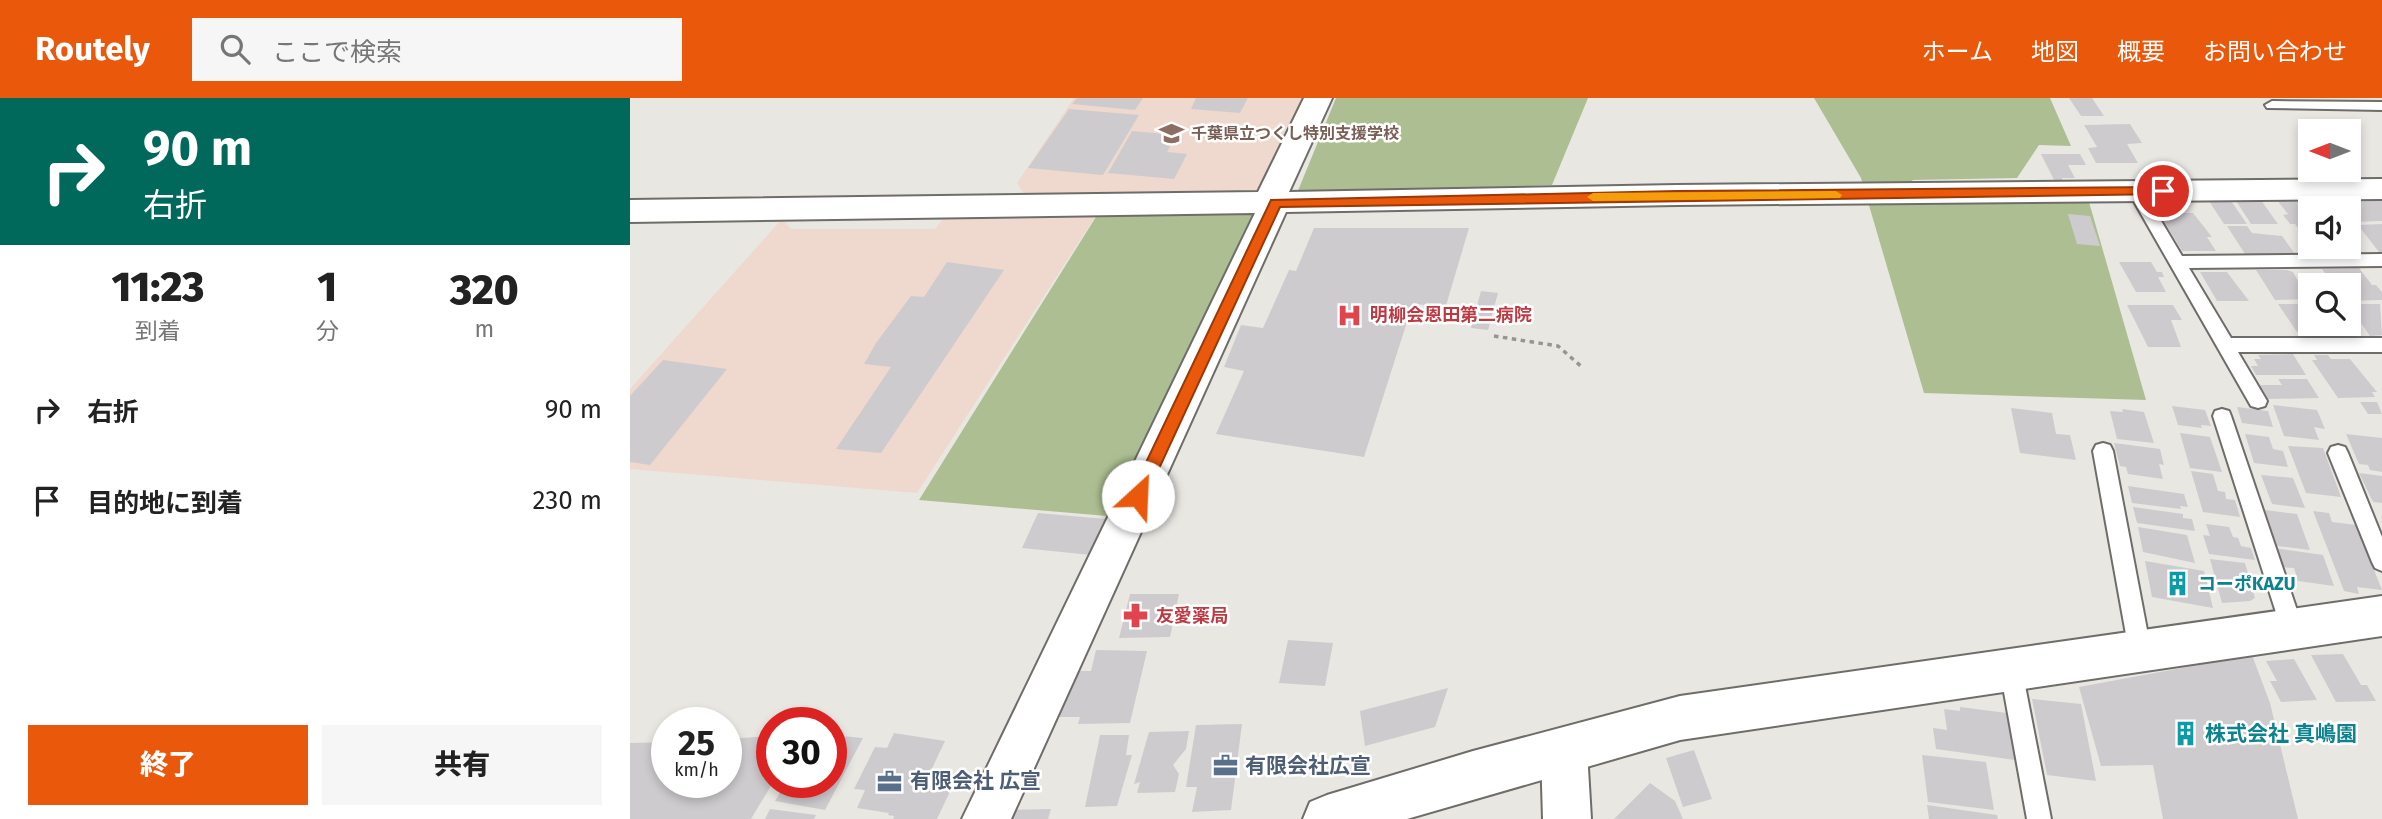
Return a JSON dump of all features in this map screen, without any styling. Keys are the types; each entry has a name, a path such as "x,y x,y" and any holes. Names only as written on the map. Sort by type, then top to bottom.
{"street":[{"path":"986,819 1272,203 1318,98"},
{"path":"630,211 2382,189"},
{"path":"1327,819 1473,775 1680,718 2382,616"},
{"path":"1564,751 1567,819"}],"lane":[{"path":"2272,105 2382,106"},
{"path":"2136,191 2258,401"},
{"path":"2178,262 2382,260"},
{"path":"2227,345 2382,345"},
{"path":"2222,416 2292,628"},
{"path":"2103,451 2140,651"},
{"path":"2338,453 2382,562"},
{"path":"2011,670 2039,819"}],"path":[{"path":"1494,336 1558,346 1583,368"}],"shaded area":[{"name":"千葉県立つくし特別支援学校","path":"1074,98 1307,98 1260,196 1025,195 1017,183"},
{"path":"1097,214 917,493 630,469 630,389 782,219 791,229 935,229 946,215"}],"green space":[{"path":"1336,98 1588,98 1552,185 1297,193"},
{"path":"1814,98 2050,98 2071,146 2039,145 2017,178 1912,180 1923,196 2087,195 2146,400 1924,393 1861,178"},
{"path":"1263,210 1119,517 919,500 1099,212"}],"building":[{"path":"1077,98 1143,98 1135,110 1072,104"},
{"path":"1196,98 1248,98 1240,113 1191,109"},
{"path":"2069,98 2092,98 2104,116 2081,116"},
{"path":"1069,109 1139,115 1103,175 1028,168"},
{"path":"2130,124 2142,143 2127,144 2138,163 2096,163 2088,148 2097,147 2084,125"},
{"path":"1132,131 1176,135 1167,152 1187,154 1174,179 1108,173"},
{"path":"2041,154 2080,154 2086,165 2068,165 2075,178 2062,178 2063,182 2055,182"},
{"path":"2233,196 2258,196 2278,224 2251,224"},
{"path":"2361,197 2379,197 2382,201 2382,221 2361,222"},
{"path":"2207,198 2229,198 2247,224 2224,224"},
{"path":"2298,198 2298,228 2295,224 2290,224 2283,215 2288,214 2276,199"},
{"path":"2159,213 2193,213 2212,237 2207,237 2216,251 2182,251"},
{"path":"2068,214 2090,216 2100,246 2077,244"},
{"path":"2382,224 2382,252 2379,252 2361,229 2361,225"},
{"path":"2227,226 2247,226 2252,233 2282,236 2295,254 2245,254"},
{"path":"1314,228 1469,228 1445,309 1413,303 1364,457 1216,434 1244,371 1224,367 1241,325 1263,328 1289,270 1296,271"},
{"path":"947,262 1004,270 881,453 836,449 891,367 864,364 876,343 911,296 924,297"},
{"path":"2119,262 2151,262 2157,272 2162,272 2164,277 2158,277 2166,292 2136,292"},
{"path":"2359,268 2372,285 2376,285 2382,292 2382,300 2361,301 2361,273 2325,273 2322,269"},
{"path":"2256,270 2293,272 2298,281 2298,299 2275,300"},
{"path":"2200,272 2227,272 2249,301 2217,301"},
{"path":"1481,291 1498,293 1488,330 1471,328"},
{"path":"2278,304 2298,304 2297,332"},
{"path":"2361,304 2380,304 2382,335 2370,336 2361,323"},
{"path":"2127,305 2173,305 2182,320 2171,320 2181,347 2148,347"},
{"path":"2293,354 2306,375 2256,375 2251,366 2258,366 2254,359 2261,359 2258,355"},
{"path":"2314,355 2350,359 2377,392 2372,392 2375,397 2338,398 2312,360 2317,360"},
{"path":"663,360 727,369 650,465 630,462 630,396"},
{"path":"2278,379 2307,379 2319,398 2268,399 2260,385 2282,385"},
{"path":"2360,402 2377,402 2382,414 2368,414"},
{"path":"2273,405 2317,410 2325,429 2314,427 2319,440 2284,436"},
{"path":"2172,406 2205,410 2211,426 2201,425 2202,428 2178,425"},
{"path":"2237,407 2268,411 2273,427 2242,423"},
{"path":"2011,408 2052,413 2056,434 2070,435 2076,460 2020,453"},
{"path":"2122,409 2144,412 2154,443 2117,439 2110,411 2123,412"},
{"path":"2180,433 2210,437 2222,472 2190,468"},
{"path":"2245,434 2269,437 2273,449 2283,451 2288,467 2254,463"},
{"path":"2346,434 2382,438 2382,472 2359,464"},
{"path":"2114,443 2160,449 2164,465 2159,464 2163,479 2128,474 2126,467 2120,466"},
{"path":"2288,446 2323,448 2341,497 2306,493"},
{"path":"2191,471 2213,474 2218,491 2225,492 2226,499 2235,500 2240,517 2203,512"},
{"path":"2359,473 2382,476 2382,503 2373,502"},
{"path":"2261,475 2293,478 2305,508 2272,504"},
{"path":"2128,486 2184,494 2188,507 2180,506 2181,509 2132,503"},
{"path":"2133,507 2183,514 2183,518 2192,519 2195,531 2137,523"},
{"path":"2265,510 2297,514 2310,550 2277,546"},
{"path":"2313,511 2329,513 2332,522 2356,525 2382,590 2357,587 2359,594 2344,591"},
{"path":"1038,513 1106,519 1091,555 1022,548"},
{"path":"2206,524 2229,527 2241,546 2251,548 2255,560 2209,554 2203,535 2210,536"},
{"path":"2138,527 2187,535 2195,563 2143,552"},
{"path":"2274,548 2323,555 2334,586 2298,581 2294,568 2281,567"},
{"path":"2210,559 2245,563 2255,598 2250,601 2222,603"},
{"name":"コーポKAZU","path":"2145,561 2204,571 2213,608 2152,597"},
{"path":"1130,594 1179,594 1170,637 1119,638"},
{"path":"1288,640 1333,643 1325,686 1279,683"},
{"path":"1096,650 1147,651 1130,723 1078,724 1080,717 1052,717 1068,671 1091,671"},
{"path":"2343,654 2361,685 2367,685 2376,701 2336,702 2311,655"},
{"name":"株式会社 真嶋園","path":"2252,655 2270,703 2298,819 2163,819 2153,765 2101,766 2079,687"},
{"path":"2294,659 2317,700 2281,702 2270,681 2277,681 2266,661"},
{"path":"1448,688 1435,727 1365,746 1360,711"},
{"path":"2032,699 2081,704 2096,781 2047,775"},
{"path":"1960,707 2007,713 2015,760 1936,749 1933,728 1947,730 1944,709 1960,711"},
{"path":"1242,724 1231,810 1192,812 1197,787 1186,787 1196,725"},
{"path":"1189,731 1186,749 1173,765 1179,774 1175,792 1137,793 1140,782 1134,784 1149,732"},
{"path":"894,733 945,741 927,779 955,781 937,819 893,819 894,816 888,815 889,813 857,808 865,790 854,789 875,747 887,748"},
{"path":"1100,735 1129,735 1126,755 1132,755 1117,806 1085,807"},
{"path":"847,736 863,738 847,768"},
{"path":"756,737 756,798 764,798 751,819 630,819 630,743 651,742 651,798 742,798 742,738"},
{"path":"1694,750 1712,799 1683,807 1666,758"},
{"path":"1922,755 1986,762 1994,810 1928,802"},
{"path":"1650,783 1675,801 1683,819 1614,819"},
{"path":"777,798 831,798 825,810 775,801"},
{"path":"1927,805 1997,815 1998,819 1929,819"},
{"path":"770,809 816,815 814,819 765,819"},
{"path":"1051,809 1048,819 999,819 1002,810"}],"slow traffic":[{"path":"1593,197 1836,195"}],"place":[{"name":"千葉県立つくし特別支援学校","path":"1171,133"},
{"name":"明柳会恩田第二病院","path":"1350,315"},
{"name":"コーポKAZU","path":"2178,584"},
{"name":"友愛薬局","path":"1136,616"},
{"name":"株式会社 真嶋園","path":"2185,734"},
{"name":"有限会社広宣","path":"1225,766"},
{"name":"有限会社 広宣","path":"890,781"}],"route":[{"path":"1138,496 1275,203 1677,195 2163,191"}]}
